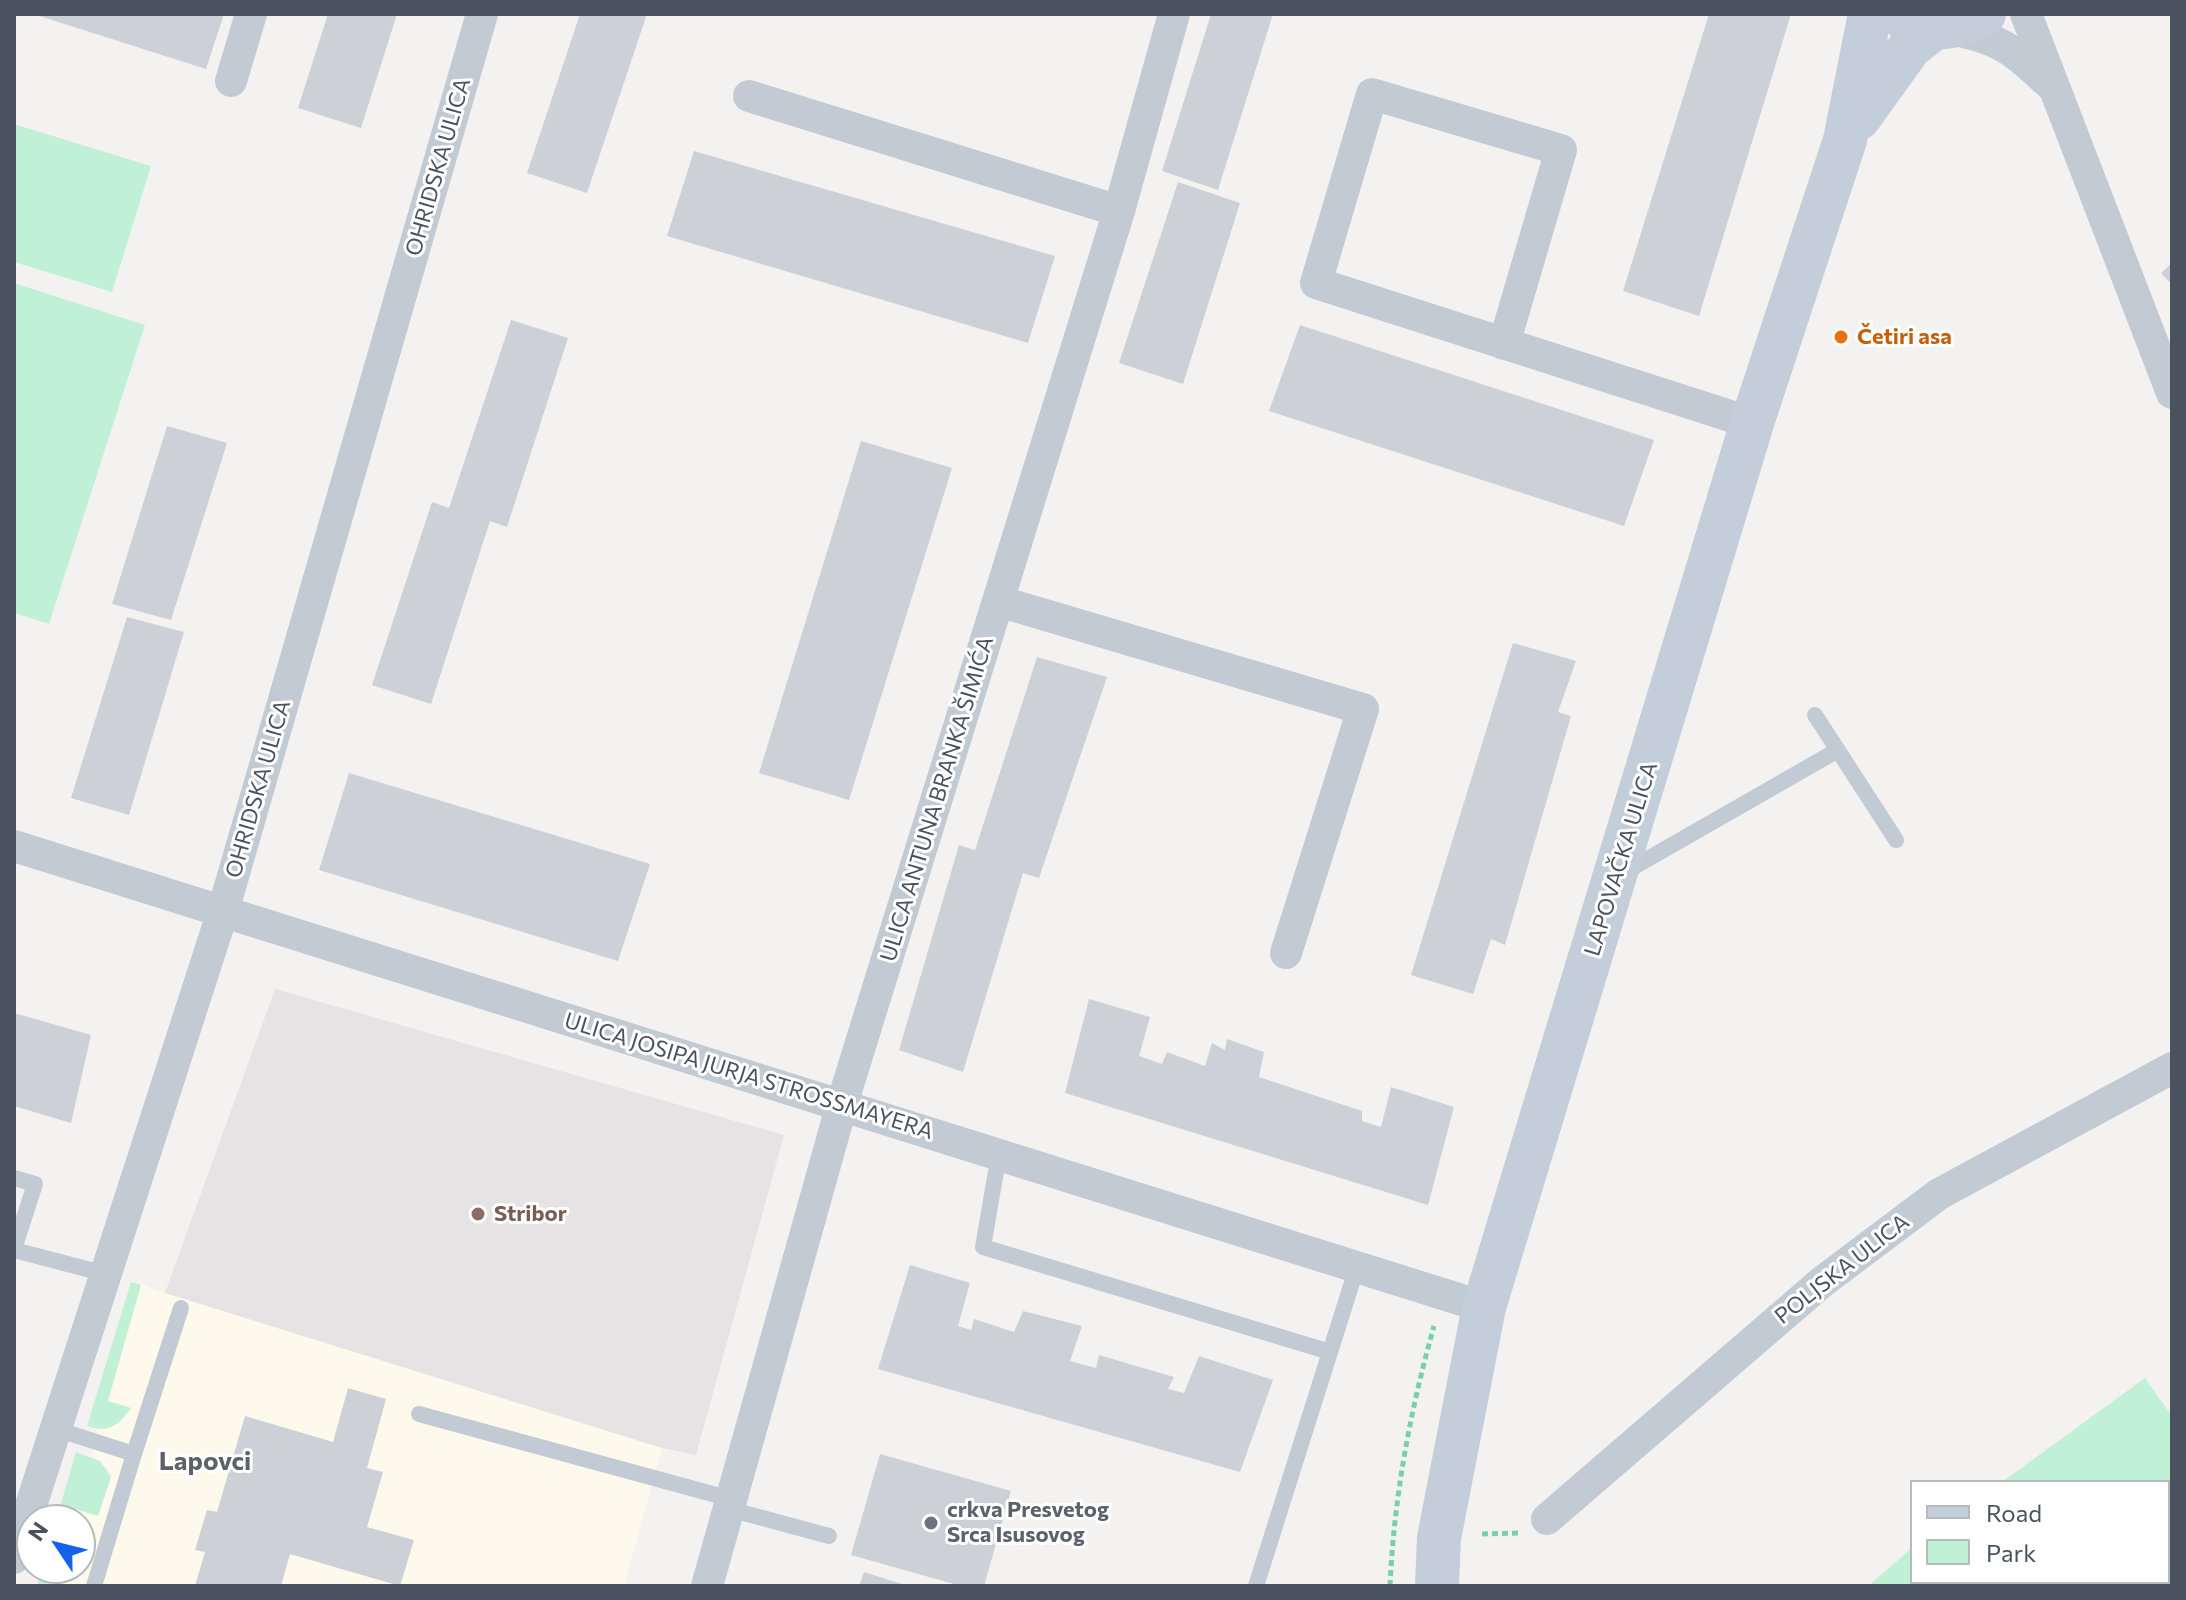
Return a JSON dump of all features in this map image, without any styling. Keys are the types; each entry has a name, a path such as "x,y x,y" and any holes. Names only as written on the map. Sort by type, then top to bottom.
{"main road":[{"name":"LAPOVAČKA ULICA","path":"1437,1586 1439,1538 1484,1307 1752,423 1845,140 1870,14"},
{"path":"1894,14 1910,23 1954,23"},
{"name":"LAPOVAČKA ULICA","path":"1845,140 1910,47 1954,23"}],"street":[{"path":"231,81 251,14"},
{"name":"OHRIDSKA ULICA","path":"14,1558 223,911 482,14"},
{"name":"ULICA ANTUNA BRANKA ŠIMIĆA","path":"707,1586 842,1104 1119,211 1174,14"},
{"path":"2026,14 2172,393"},
{"path":"1954,23 2012,48 2059,93"},
{"path":"1504,344 1561,150 1372,94 1316,283 1504,344 1752,423"},
{"path":"749,96 1119,211"},
{"path":"998,601 1363,709 1286,953"},
{"name":"ULICA JOSIPA JURJA STROSSMAYERA","path":"14,846 1484,1307"},
{"name":"POLJSKA ULICA","path":"1547,1519 1822,1282 1939,1194 2172,1068"}],"lane":[{"path":"1815,715 1896,840"},
{"path":"1616,876 1838,750"},
{"path":"999,1154 983,1247 1330,1352"},
{"path":"14,1178 35,1184 14,1250 106,1274"},
{"path":"1256,1586 1357,1267"},
{"path":"94,1586 181,1308"},
{"path":"419,1414 730,1504 829,1536"},
{"path":"56,1429 134,1454"}],"path":[{"path":"1390,1586 1392,1544 1409,1424 1443,1294"}],"shaded area":[{"name":"Stribor","path":"275,989 784,1135 696,1455 662,1448 165,1293"},
{"path":"141,1285 662,1448 624,1586 51,1586 96,1584 96,1515 111,1477 108,1469 91,1456 98,1430 108,1429 130,1408 107,1401"}],"green space":[{"path":"14,124 151,166 112,292 14,262"},
{"path":"14,283 145,325 49,624 14,613"},
{"path":"131,1282 141,1285 108,1401 131,1408 112,1426 101,1429 87,1426"},
{"path":"2145,1378 2172,1416 2172,1562 2170,1564 2170,1480 2005,1480"},
{"path":"76,1452 100,1461 111,1477 98,1516 96,1504 61,1504"},
{"path":"1910,1550 1910,1584 2148,1584 2146,1586 1868,1586"}],"building":[{"path":"33,14 224,14 206,69"},
{"path":"328,14 397,14 361,128 298,108"},
{"path":"580,14 647,14 587,193 527,173"},
{"path":"1211,14 1273,14 1218,190 1162,171"},
{"path":"1709,14 1791,14 1699,316 1623,291"},
{"path":"694,151 1055,256 1028,343 667,236"},
{"path":"1178,182 1240,203 1183,384 1119,363"},
{"path":"2172,263 2172,285 2161,273"},
{"path":"511,320 568,338 507,527 490,521 431,704 372,685 432,502 449,508"},
{"path":"1300,325 1654,440 1624,526 1269,411"},
{"path":"167,426 227,443 171,620 112,604"},
{"path":"861,441 952,468 849,800 759,773"},
{"path":"127,617 184,632 129,815 71,798"},
{"path":"1513,643 1576,661 1558,712 1571,716 1505,945 1491,939 1473,994 1411,975"},
{"path":"1037,657 1107,677 1039,878 1023,873 963,1072 899,1050 959,845 975,850"},
{"path":"349,773 650,864 618,961 319,870"},
{"path":"1089,999 1150,1017 1139,1056 1162,1064 1167,1052 1205,1066 1212,1043 1225,1050 1227,1039 1264,1052 1259,1077 1362,1111 1362,1121 1381,1127 1391,1087 1454,1107 1428,1205 1065,1093"},
{"path":"14,1013 91,1035 71,1123 14,1106"},
{"path":"910,1265 970,1283 958,1326 971,1330 974,1319 1014,1332 1023,1311 1082,1326 1070,1361 1096,1368 1099,1355 1174,1377 1168,1389 1184,1393 1199,1356 1273,1380 1240,1472 878,1369"},
{"path":"348,1388 386,1399 367,1468 383,1472 367,1527 414,1540 400,1586 290,1554 281,1586 195,1586 205,1552 195,1550 207,1510 217,1512 245,1416 333,1442"},
{"name":"crkva Presvetog Srca Isusovog","path":"880,1454 1011,1491 984,1586 961,1586 851,1555"},
{"path":"864,1572 905,1585 905,1586 859,1586"}],"place":[{"name":"Četiri asa","path":"1841,337"},
{"name":"Stribor","path":"478,1214"},
{"name":"crkva Presvetog Srca Isusovog","path":"931,1523"}],"district":[{"name":"Lapovci","path":"205,1461"}]}
